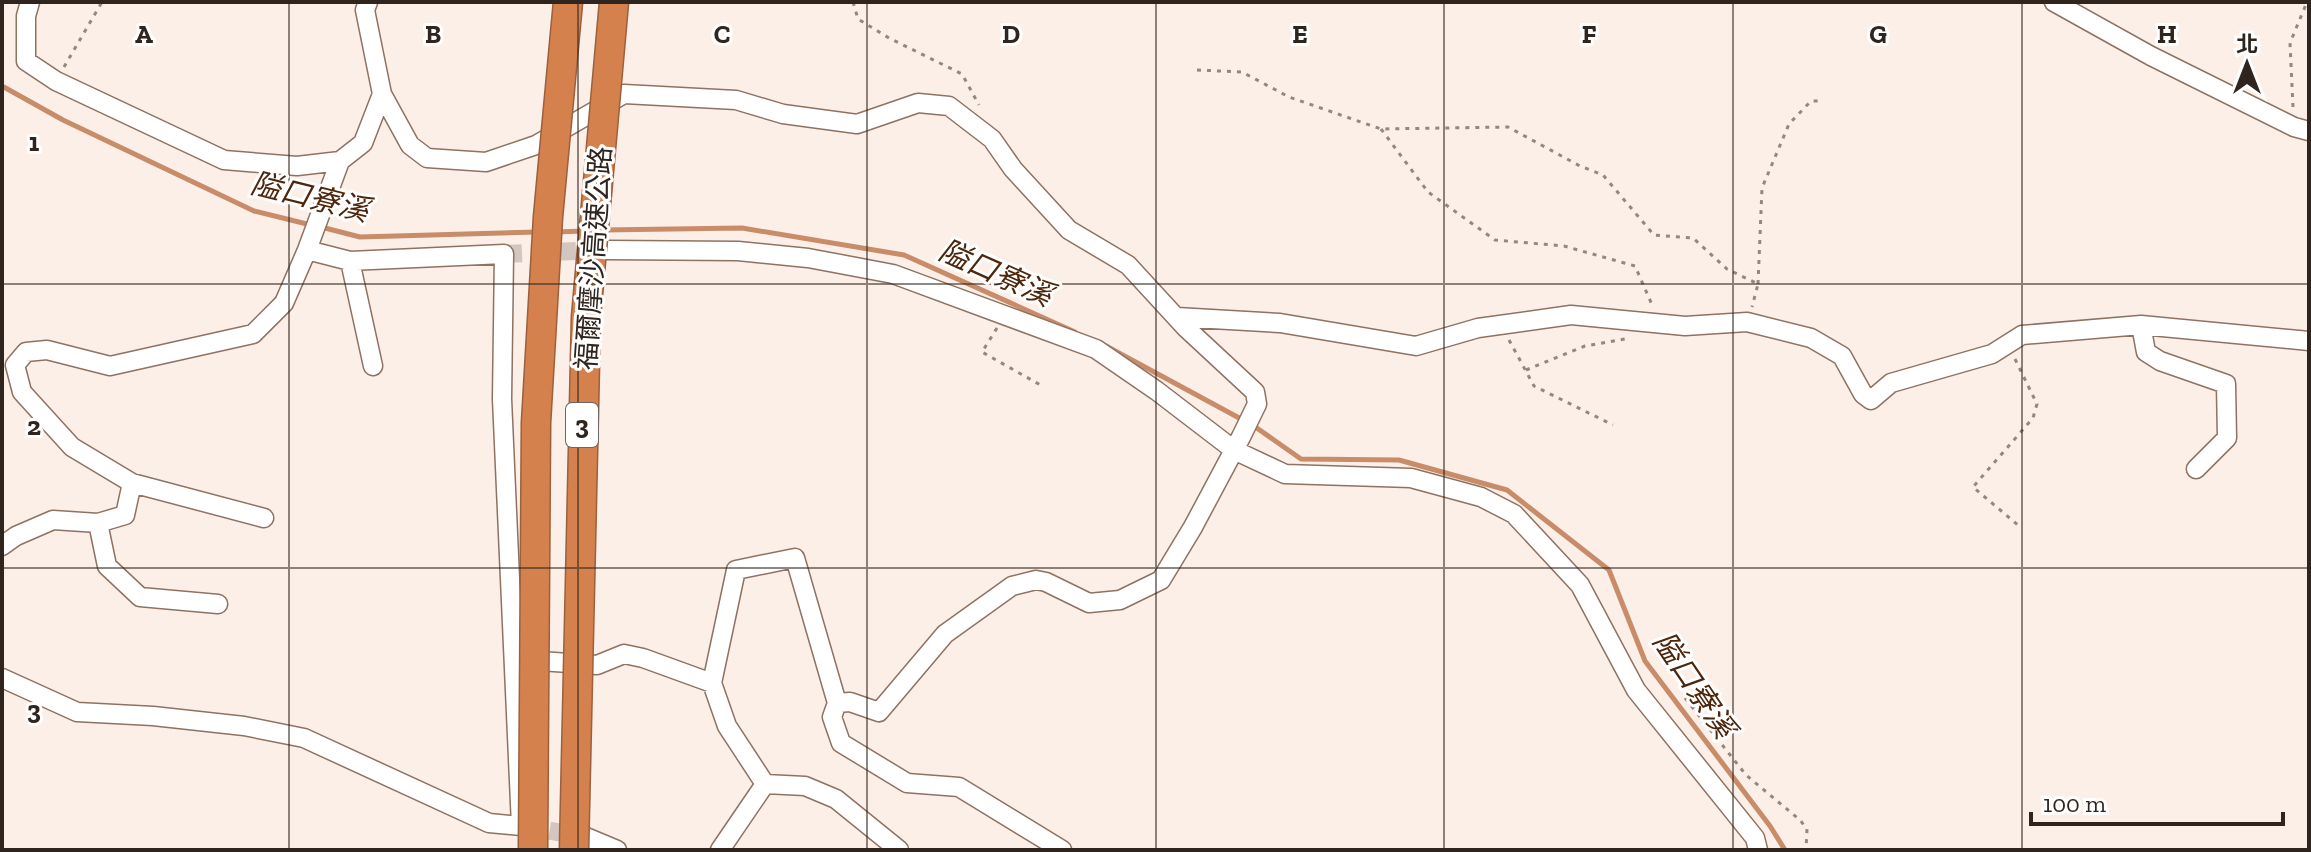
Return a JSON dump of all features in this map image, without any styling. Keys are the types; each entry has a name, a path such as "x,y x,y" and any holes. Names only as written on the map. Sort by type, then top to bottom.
{"highway":[{"name":"福爾摩沙高速公路","path":"533,850 536,423 548,217 568,2"},
{"name":"福爾摩沙高速公路","path":"580,844 586,317 614,2"}],"lane":[{"path":"30,2 26,16 26,61 56,81 224,160 297,166 340,161 363,143 382,94"},
{"path":"368,2 365,10 382,94 410,145 427,158 486,162 536,145 624,94 736,100 783,114 857,124 918,103 949,106 992,139 1013,169 1069,230 1128,265 1220,361 1255,392 1257,404 1193,527 1161,580 1120,600 1089,603 1046,582 1036,580 1012,586 945,634 879,712 850,702 837,703"},
{"path":"2054,2 2151,56 2301,129"},
{"path":"264,518 132,483 72,447 22,392 15,365 26,352 47,350 110,366 253,334 284,303 340,161"},
{"path":"2,678 77,712 214,723 304,738 489,823 521,826 502,399 504,254 350,261 307,250"},
{"path":"606,250 738,251 808,258 893,274 1096,349 1285,474 1411,478 1481,497 1514,514 1580,585 1636,690 1755,838 1758,850"},
{"path":"350,261 373,366"},
{"path":"1177,317 1280,323 1416,346 1478,328 1571,315 1685,326 1747,322 1811,338 1842,356 1863,394 1871,400 1891,383 1992,354 2022,335 2141,325 2309,341"},
{"path":"2141,325 2146,352 2226,384 2227,438 2196,469"},
{"path":"2,546 16,536 53,520 98,523 125,515 132,483"},
{"path":"98,523 107,566 140,597 218,604"},
{"path":"765,784 727,726 712,683 736,570 795,558 837,703 832,717 841,743 907,783 959,787 1062,850"},
{"path":"513,659 597,665 624,654 712,683"},
{"path":"720,850 765,784"},
{"path":"765,784 805,786 836,799 899,850"},
{"path":"580,844 617,850"}],"path":[{"path":"56,81 102,2"},
{"path":"853,2 858,19 962,74 980,107"},
{"path":"2301,129 2290,43 2307,2"},
{"path":"1197,70 1242,72 1289,97 1381,129 1508,127 1603,175 1654,235 1693,238 1727,269 1758,284"},
{"path":"1747,322 1758,284 1762,188 1789,124 1811,101 1823,101"},
{"path":"1381,129 1428,192 1495,240 1564,246 1635,266 1654,310 1651,323 1628,338 1585,346 1526,370"},
{"path":"1005,315 982,352 1044,387"},
{"path":"1500,325 1534,386 1613,425"},
{"path":"2008,344 2037,404 2033,418 1973,487 2019,526"},
{"path":"1685,698 1746,775 1807,829 1806,850"}],"waterway":[{"name":"隘口寮溪","path":"2,86 63,120 254,211 311,225"},
{"name":"隘口寮溪","path":"321,227 360,237 537,232"},
{"name":"隘口寮溪","path":"603,230 742,228 904,255 1075,332"},
{"name":"隘口寮溪","path":"555,232 585,231"},
{"name":"隘口寮溪","path":"1106,346 1254,426 1301,459 1399,460 1507,490 1609,570 1645,661 1785,850"}],"tunnel":[{"path":"504,254 601,250"},
{"path":"523,826 585,837"}]}
